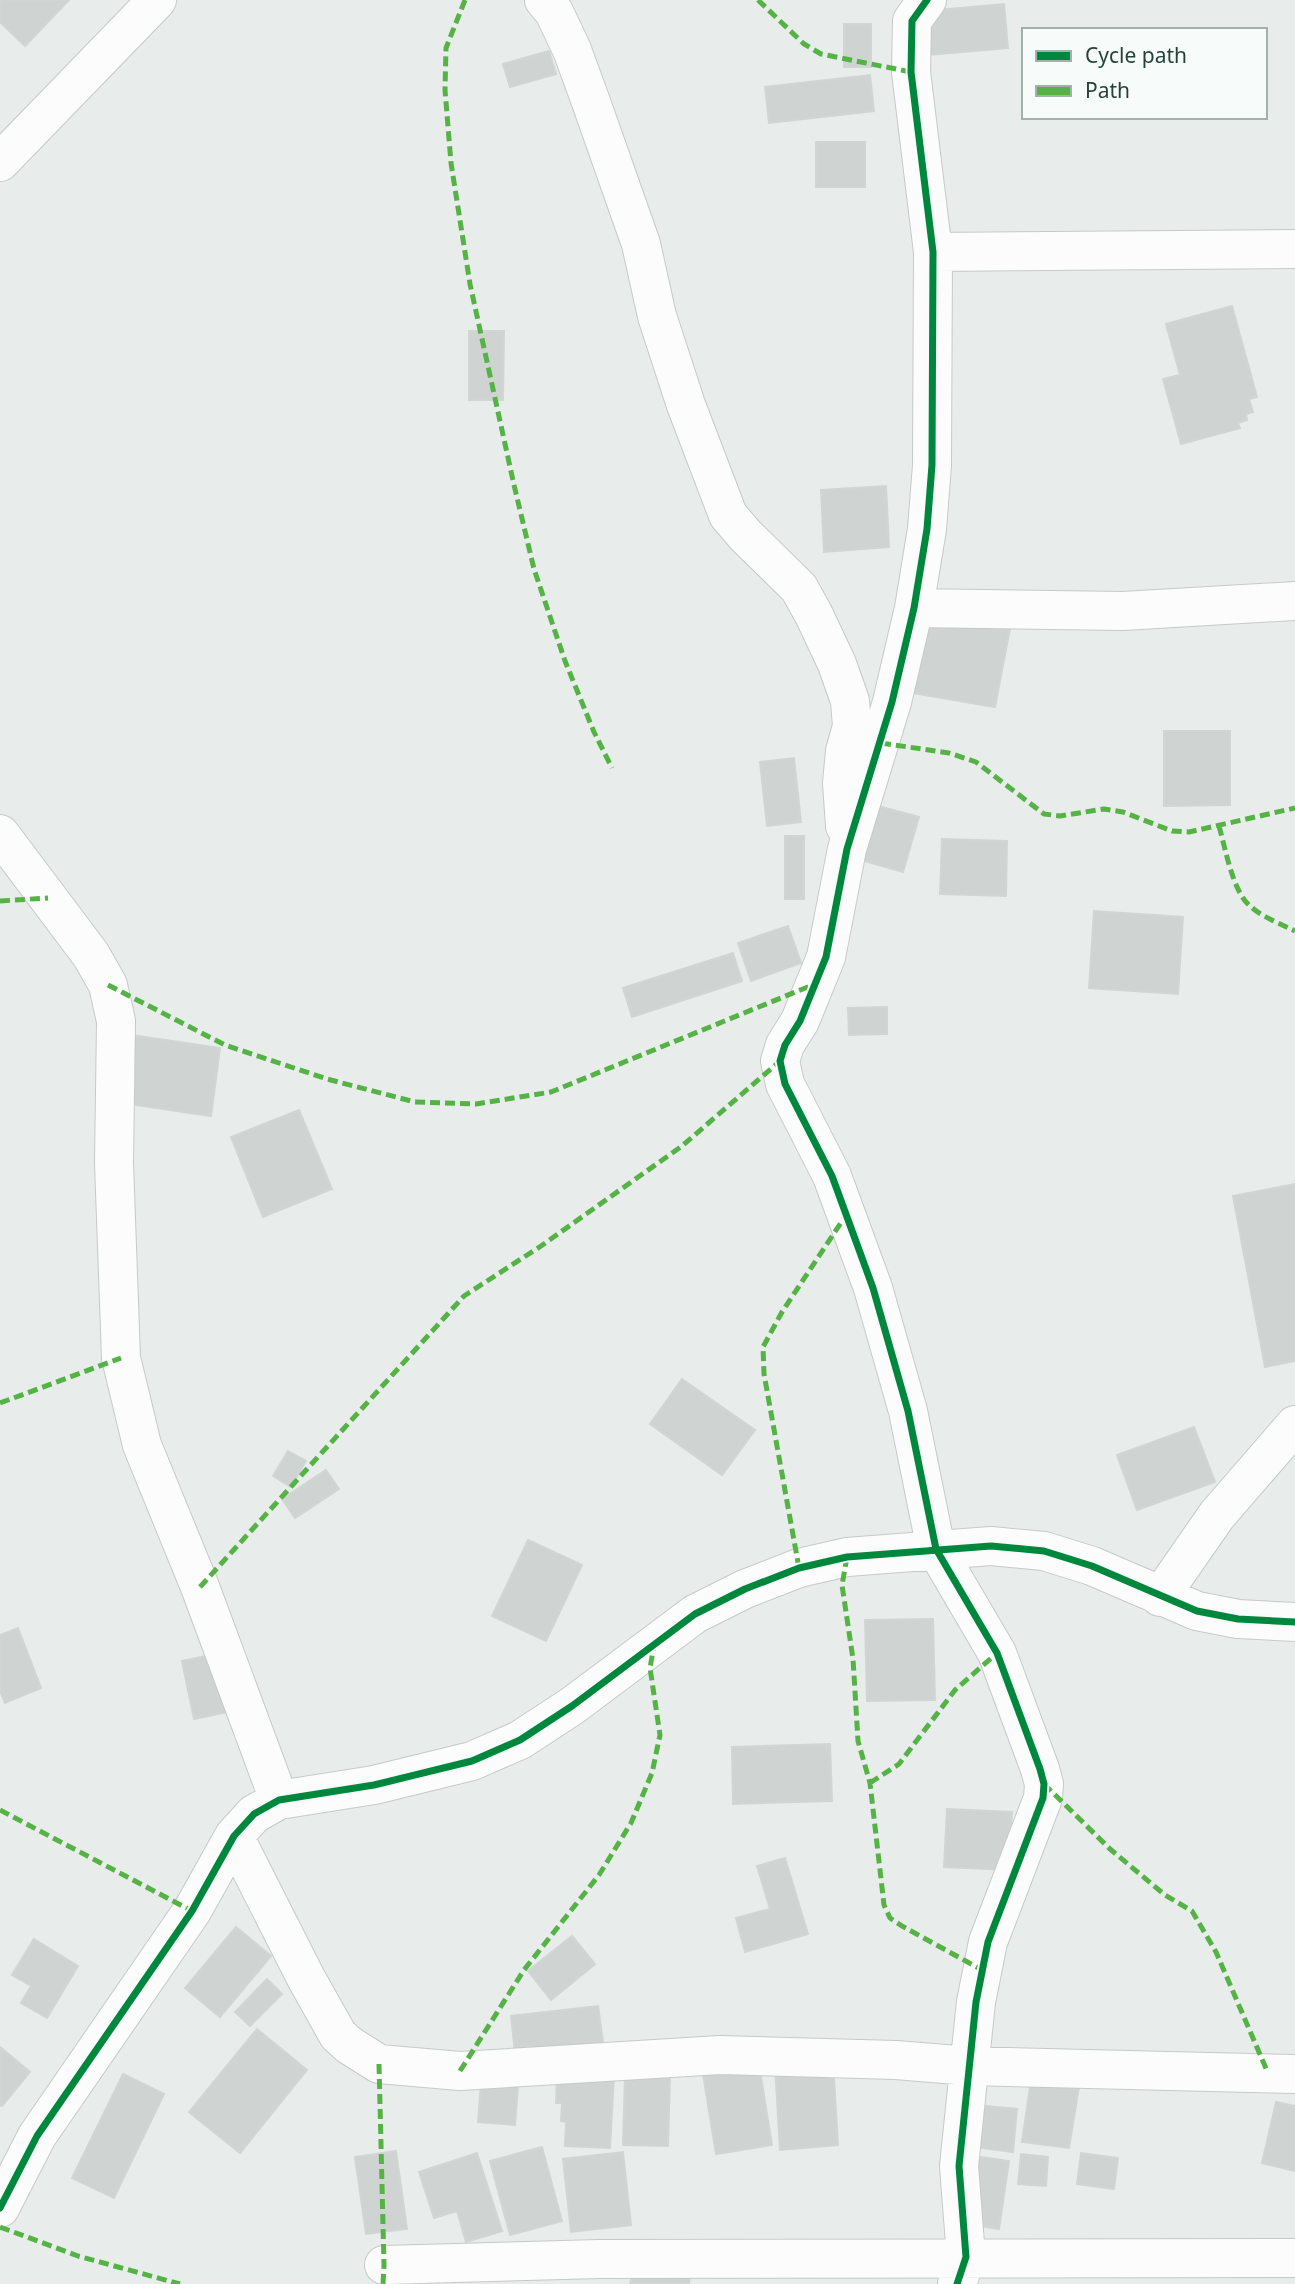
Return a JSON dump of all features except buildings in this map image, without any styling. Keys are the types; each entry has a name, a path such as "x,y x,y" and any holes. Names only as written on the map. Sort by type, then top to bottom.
{"street":[{"path":"0,162 157,0"},
{"path":"544,0 554,12 572,50 591,102 641,244 657,316 685,405 728,515 799,588 837,664 850,701 852,726 845,751 842,783 848,849"},
{"path":"927,0 912,21 911,72 933,252 932,465 927,529 914,608 892,702 848,849 826,957 800,1021 785,1045 780,1061 785,1084 832,1175 873,1288 908,1411 936,1549 997,1653 1044,1784 1043,1798 988,1942 976,2002 959,2166 962,2271"},
{"path":"933,252 1295,248"},
{"path":"914,608 1123,611 1295,601"},
{"path":"0,834 91,955 107,985 116,1021 114,1163 121,1358 142,1445 200,1587 279,1800"},
{"path":"1160,1597 1217,1516 1295,1425"},
{"path":"0,2208 37,2136 192,1911 234,1836 254,1814 279,1800 374,1785 472,1761 520,1740 572,1706 695,1614 745,1589 799,1568 847,1557 991,1546 1044,1551 1092,1566 1196,1611 1238,1619 1295,1622"},
{"path":"234,1836 338,2035 349,2046 379,2064 460,2071 720,2055 896,2060 969,2066 1295,2074"},
{"path":"384,2266 598,2259 962,2271 1295,2258"}],"marked path":[{"path":"465,0 446,48 445,90 451,163 470,284 534,569 565,661 612,768"},
{"path":"758,0 804,44 821,54 911,72"},
{"path":"881,743 949,753 976,762 1044,814 1060,816 1104,809 1123,812 1172,831 1189,832 1295,808"},
{"path":"1219,826 1237,887 1247,903 1257,912 1295,931"},
{"path":"0,901 48,898"},
{"path":"108,985 225,1045 327,1079 415,1102 476,1104 551,1092 815,984"},
{"path":"200,1587 464,1296 541,1246 682,1146 780,1061"},
{"path":"799,1568 764,1374 763,1347 782,1312 846,1215"},
{"path":"0,1403 121,1358"},
{"path":"847,1557 842,1585 853,1659 858,1741 870,1783 884,1905 890,1918 902,1926 982,1970"},
{"path":"460,2071 524,1970 599,1875 631,1823 652,1773 660,1735 650,1668 654,1645"},
{"path":"870,1783 899,1764 955,1690 997,1653"},
{"path":"1044,1784 1110,1849 1165,1895 1192,1911 1216,1952 1268,2073"},
{"path":"0,1810 192,1911"},
{"path":"379,2064 383,2284"},
{"path":"0,2227 78,2256 180,2284"}],"cycle path":[{"path":"927,0 912,21 911,72 933,252 932,465 927,529 914,608 892,702 847,849 826,957 800,1021 785,1045 780,1061 785,1084 832,1176 873,1288 908,1411 936,1549 997,1653 1044,1784 1043,1798 988,1942 976,2002 959,2166 966,2257 957,2284"},
{"path":"0,2208 37,2136 192,1911 234,1836 254,1814 279,1800 374,1785 472,1761 520,1740 572,1706 695,1614 745,1589 799,1568 847,1557 991,1546 1044,1551 1092,1566 1197,1611 1238,1619 1295,1622"}]}
